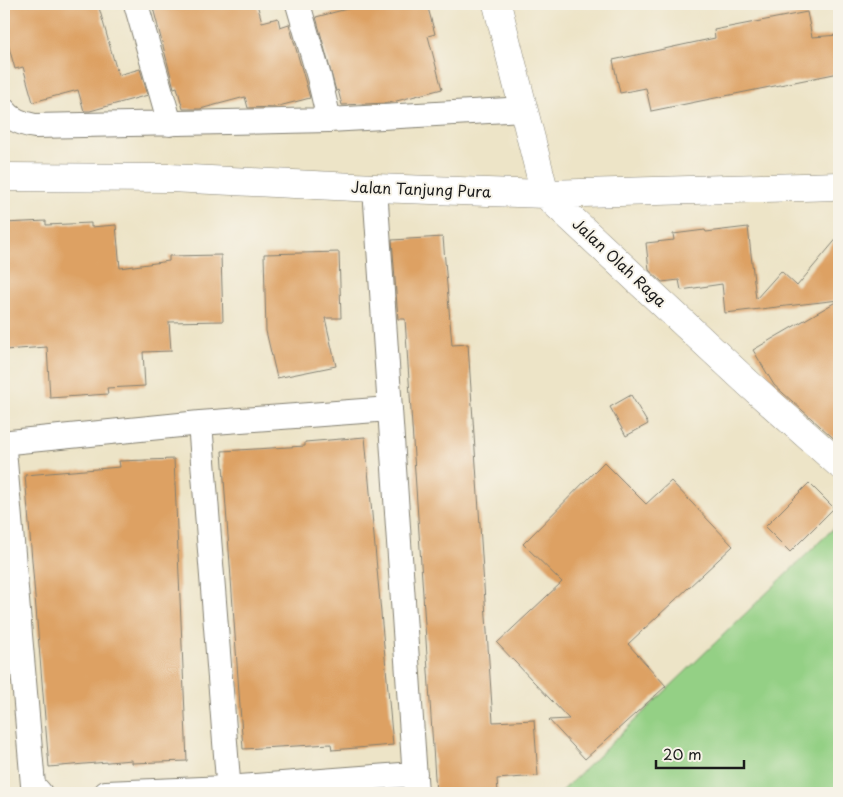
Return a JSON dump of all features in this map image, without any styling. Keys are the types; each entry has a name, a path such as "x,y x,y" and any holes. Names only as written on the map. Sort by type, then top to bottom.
{"street":[{"path":"136,4 170,124"},
{"path":"298,4 329,120"},
{"path":"497,4 545,194"},
{"path":"4,110 21,124 35,126 329,120 523,109"},
{"name":"Jalan Tanjung Pura","path":"4,176 170,178 545,194 839,186"},
{"path":"106,793 228,791 416,784 375,188"},
{"name":"Jalan Olah Raga","path":"545,194 748,383 839,464"},
{"path":"40,793 33,785 4,450 10,442 200,423 390,409"},
{"path":"200,423 228,791"}],"green space":[{"path":"839,523 839,793 560,793"}],"building":[{"path":"4,4 98,4 118,75 140,69 148,95 90,111 84,111 78,90 33,102 23,67 15,69 4,30"},
{"path":"152,4 257,4 262,22 278,18 280,27 289,24 310,98 275,107 248,108 245,97 200,109 183,109 177,87 174,88"},
{"path":"366,4 427,4 435,34 428,36 442,89 389,103 342,105 338,90 336,91 316,17"},
{"path":"807,12 812,37 839,35 839,73 651,111 646,88 620,93 613,60 715,38 714,30"},
{"path":"46,221 46,225 91,223 91,227 116,225 120,268 169,261 169,256 221,255 223,321 169,322 171,351 143,352 145,386 107,388 108,394 50,398 47,347 4,350 4,223"},
{"path":"748,227 756,299 781,271 797,286 839,236 839,300 725,313 722,284 681,290 679,280 662,282 649,270 646,243 674,240 673,234"},
{"path":"443,237 452,345 468,344 493,722 534,720 538,776 497,779 498,793 436,793 405,319 398,319 392,240"},
{"path":"339,252 341,318 325,318 336,366 277,378 266,331 264,254"},
{"path":"839,300 839,443 774,385 753,350"},
{"path":"631,395 648,424 626,436 610,407"},
{"path":"365,437 393,745 332,750 331,744 243,749 222,451 305,446 305,442"},
{"path":"174,459 187,761 132,763 132,760 49,767 25,475 120,467 119,461"},
{"path":"604,462 646,504 671,481 733,546 628,644 666,686 585,759 549,720 569,719 497,643 562,582 523,544"},
{"path":"809,483 834,508 790,552 765,527"}]}
